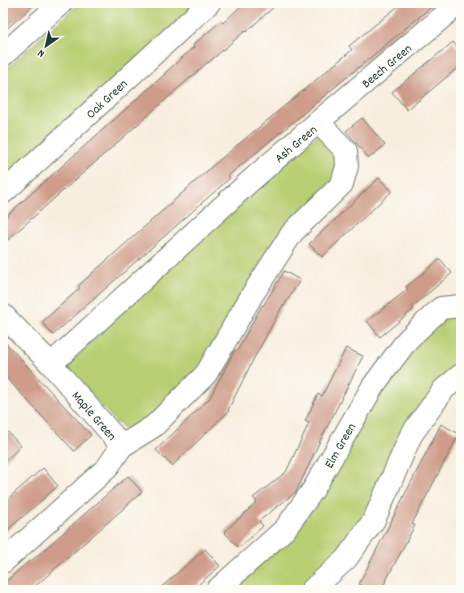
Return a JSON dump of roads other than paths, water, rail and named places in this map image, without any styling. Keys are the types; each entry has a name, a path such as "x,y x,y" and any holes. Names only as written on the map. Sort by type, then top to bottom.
{"street":[{"path":"3,55 61,3"},
{"name":"Oak Green","path":"3,193 209,3"},
{"name":"Beech Green","path":"318,122 458,9"},
{"name":"Ash Green","path":"51,364 248,183 318,122 346,151 347,166 342,184 292,233 252,295 206,374 154,426 122,446"},
{"name":"Elm Green","path":"217,590 285,529 313,490 373,386 408,339 441,308 461,306"},
{"name":"Maple Green","path":"3,315 51,364 122,446 107,468 3,562"},
{"path":"312,590 346,559 374,520 411,435 444,389 461,375"}]}
